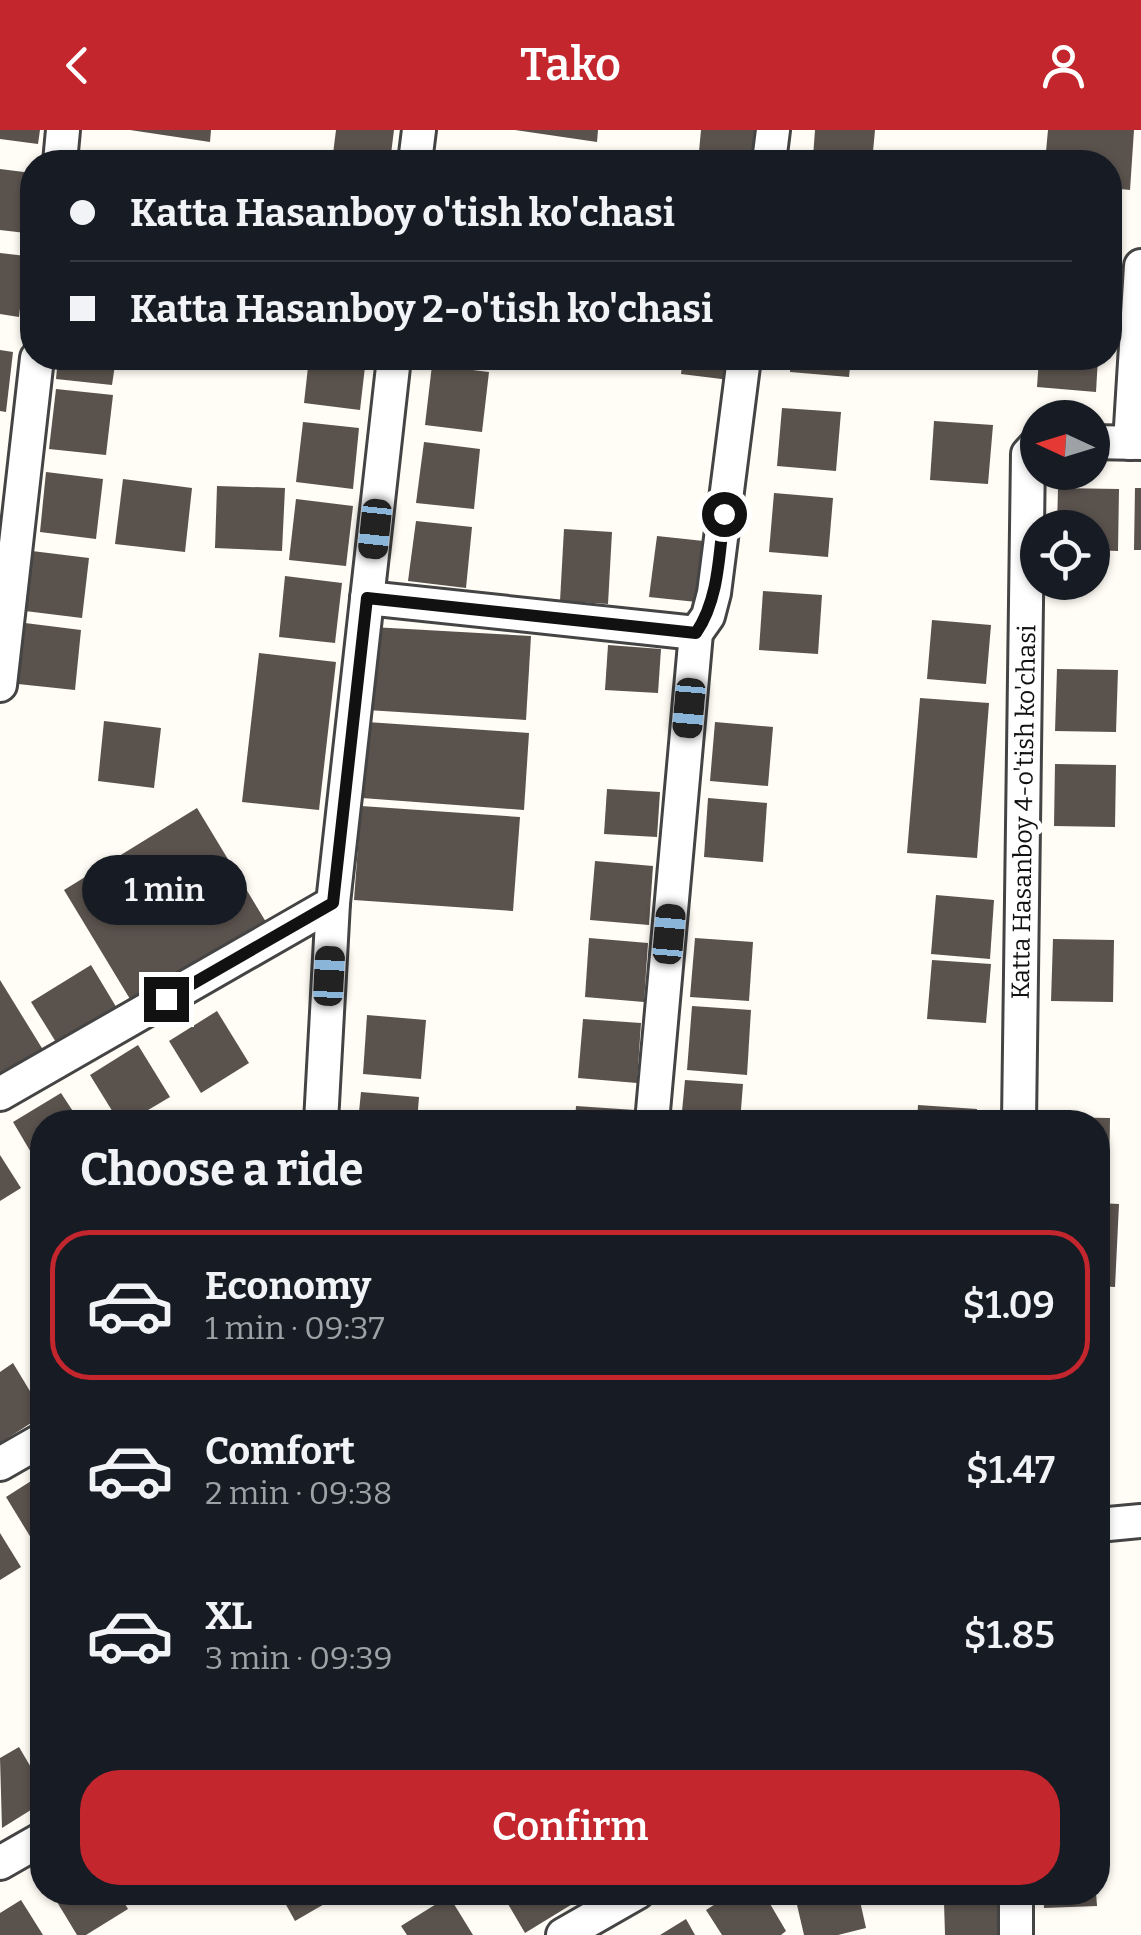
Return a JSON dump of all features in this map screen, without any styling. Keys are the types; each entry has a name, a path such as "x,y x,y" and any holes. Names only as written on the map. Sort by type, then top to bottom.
{"street":[{"path":"1110,442 1136,443 1141,266"},
{"path":"0,685 37,370"},
{"path":"323,1110 333,903 393,370"},
{"path":"653,1110 696,633 708,616 714,593 742,370"},
{"name":"Katta Hasanboy 4-o'tish ko'chasi","path":"1019,1110 1028,490"},
{"path":"367,598 696,633"},
{"path":"0,1094 333,903"},
{"path":"0,1464 30,1447"},
{"path":"1110,1523 1141,1521"},
{"path":"0,1863 30,1846"},
{"path":"563,1935 615,1905"},
{"path":"1016,1905 1016,1935"}],"building":[{"path":"0,130 40,130 38,144 0,139"},
{"path":"130,130 211,130 210,142"},
{"path":"336,130 394,130 392,150 334,150"},
{"path":"515,130 598,130 597,142"},
{"path":"701,130 767,130 765,150 699,150"},
{"path":"815,130 875,130 873,150 814,150"},
{"path":"1048,130 1134,130 1130,190 1122,189 1122,150 1046,150"},
{"path":"0,169 20,172 20,232 0,230"},
{"path":"0,253 20,255 19,317 0,314"},
{"path":"0,350 13,352 6,412 0,411"},
{"path":"57,370 114,370 112,385 56,379"},
{"path":"308,370 365,370 360,410 304,403"},
{"path":"431,370 489,372 482,432 425,425"},
{"path":"682,370 739,370 738,381 681,374"},
{"path":"790,370 850,370 849,377"},
{"path":"1038,370 1097,370 1096,392 1037,387"},
{"path":"56,389 113,395 106,455 49,449"},
{"path":"782,408 841,412 836,471 777,466"},
{"path":"934,421 993,425 988,484 930,480"},
{"path":"303,422 359,428 353,489 296,482"},
{"path":"424,442 480,449 474,509 416,503"},
{"path":"46,472 103,479 96,539 40,532"},
{"path":"123,479 192,488 185,552 115,544"},
{"path":"217,486 285,488 282,551 215,548"},
{"path":"1135,488 1141,488 1141,550 1134,550"},
{"path":"1119,489 1118,551 1110,551 1110,510 1057,510 1058,490"},
{"path":"774,493 833,498 828,557 769,552"},
{"path":"296,499 353,506 346,566 289,560"},
{"path":"416,521 472,527 466,588 408,581"},
{"path":"564,529 612,532 608,604 560,601"},
{"path":"657,536 713,542 706,603 649,597"},
{"path":"32,551 89,558 82,618 25,611"},
{"path":"285,576 342,583 335,643 279,637"},
{"path":"763,591 822,595 818,654 759,650"},
{"path":"932,620 991,625 986,684 927,679"},
{"path":"25,623 81,630 75,690 18,684"},
{"path":"372,627 531,636 526,720 367,710"},
{"path":"608,645 661,649 658,693 605,690"},
{"path":"259,653 336,662 319,810 242,802"},
{"path":"1057,669 1118,670 1116,732 1055,731"},
{"path":"920,698 989,703 977,858 907,853"},
{"path":"104,721 161,728 154,788 98,781"},
{"path":"367,722 529,733 524,810 362,798"},
{"path":"715,722 773,727 768,786 710,781"},
{"path":"1055,764 1116,765 1115,827 1054,826"},
{"path":"607,789 660,792 657,837 604,834"},
{"path":"708,798 767,803 763,862 704,857"},
{"path":"361,806 520,817 513,911 354,900"},
{"path":"197,808 266,922 133,1004 64,890"},
{"path":"595,861 653,866 649,925 590,920"},
{"path":"936,895 994,900 990,959 931,954"},
{"path":"589,938 648,943 644,1002 585,997"},
{"path":"695,938 753,942 749,1001 690,997"},
{"path":"1053,939 1114,940 1113,1002 1051,1001"},
{"path":"932,960 991,964 986,1023 927,1019"},
{"path":"91,965 118,1010 59,1047 31,1002"},
{"path":"0,980 45,1053 0,1081"},
{"path":"692,1006 751,1010 747,1075 687,1070"},
{"path":"217,1011 249,1063 201,1093 169,1041"},
{"path":"367,1015 426,1020 421,1079 363,1074"},
{"path":"583,1019 641,1023 637,1083 578,1078"},
{"path":"138,1045 170,1097 148,1110 112,1110 90,1075"},
{"path":"685,1080 743,1084 741,1110 682,1110"},
{"path":"361,1092 419,1097 418,1110 359,1110"},
{"path":"61,1093 72,1110 33,1110"},
{"path":"918,1105 977,1109 977,1110 918,1110"},
{"path":"576,1106 635,1110 576,1110"},
{"path":"30,1112 30,1151 13,1122"},
{"path":"0,1155 21,1188 0,1201"},
{"path":"1110,1204 1119,1204 1115,1287 1110,1287"},
{"path":"13,1363 30,1391 30,1424 0,1443 0,1372"},
{"path":"30,1482 30,1536 6,1497"},
{"path":"0,1533 21,1567 0,1580"},
{"path":"19,1747 30,1766 30,1810 2,1828 0,1758"},
{"path":"21,1900 43,1935 0,1935 0,1913"},
{"path":"59,1905 126,1905 128,1909 86,1935 77,1935"},
{"path":"286,1905 323,1905 295,1921"},
{"path":"435,1905 455,1905 473,1935 407,1935 401,1926"},
{"path":"509,1905 571,1905 525,1933"},
{"path":"714,1905 771,1905 786,1931 781,1935 722,1935 706,1910"},
{"path":"797,1905 861,1905 866,1928 838,1935 804,1935"},
{"path":"944,1905 998,1905 998,1935 945,1935"},
{"path":"1044,1905 1097,1906 1044,1908"},
{"path":"686,1919 695,1935 660,1935"}],"route":[{"path":"166,999 333,903 367,598 696,633 708,616 714,593 724,514"}]}
